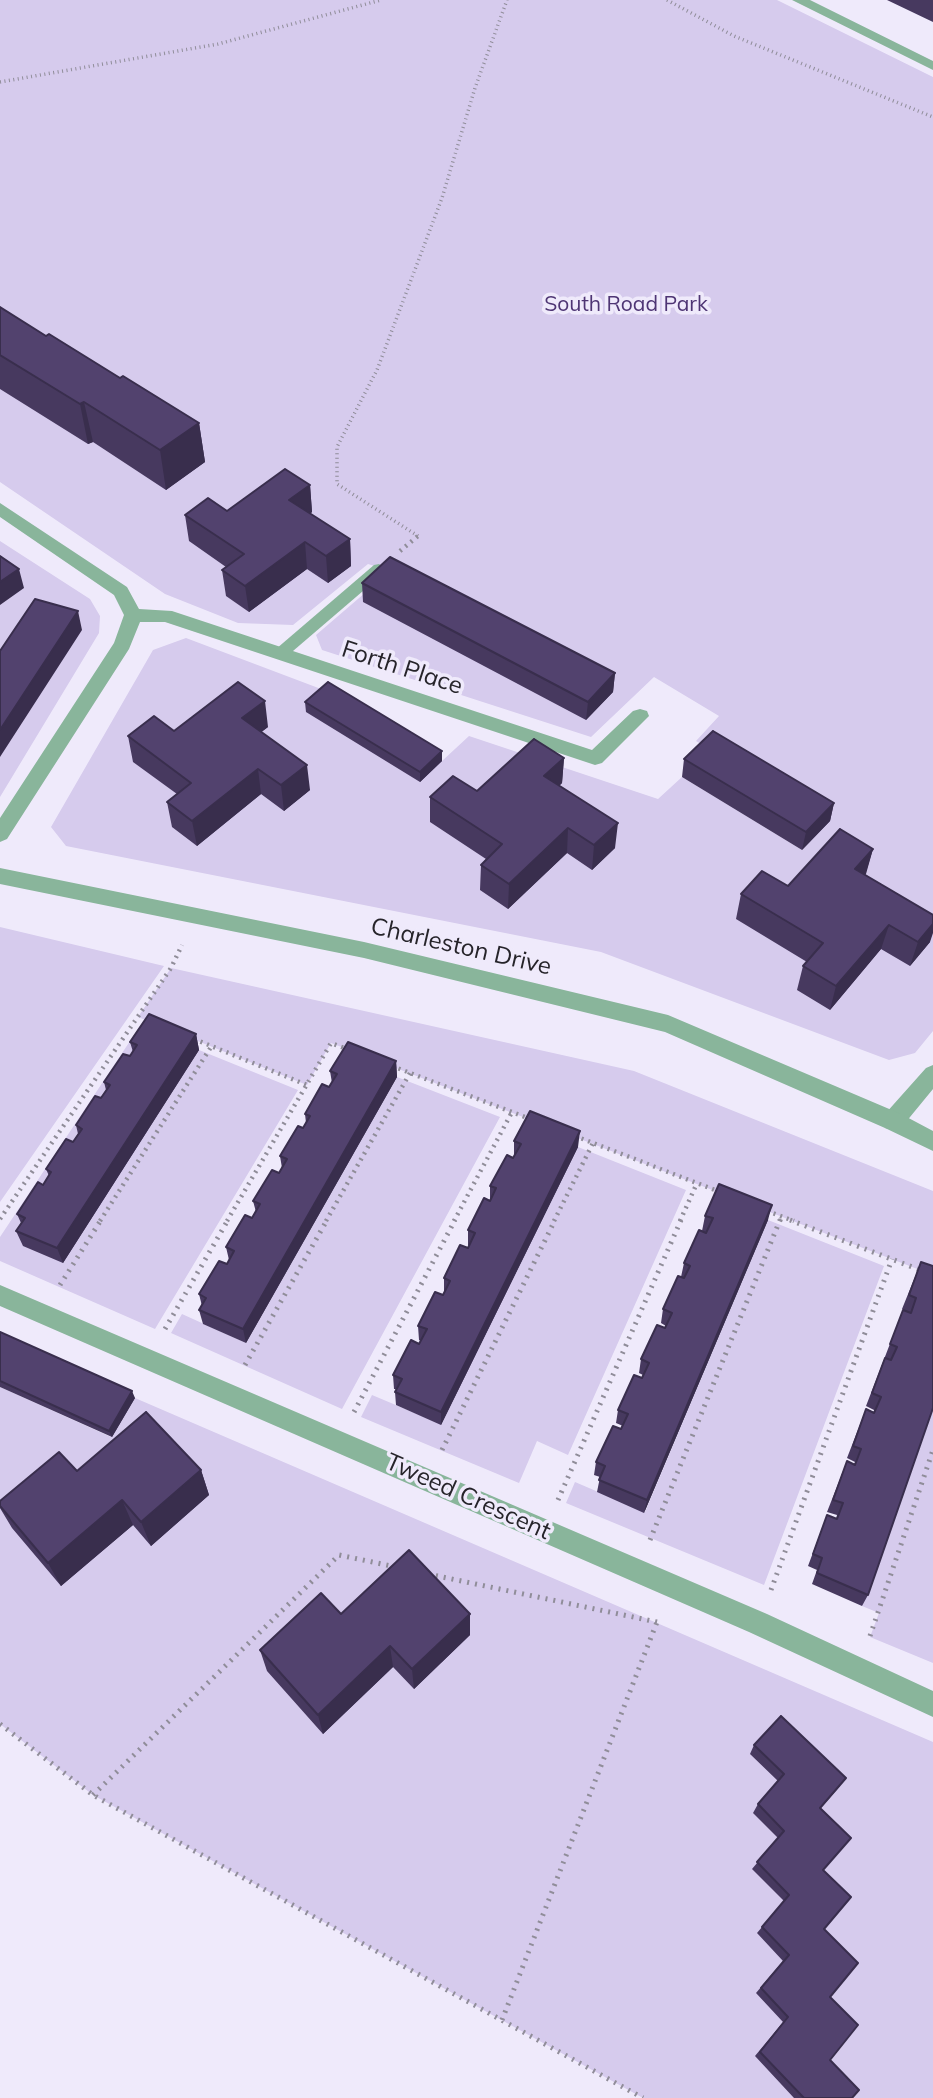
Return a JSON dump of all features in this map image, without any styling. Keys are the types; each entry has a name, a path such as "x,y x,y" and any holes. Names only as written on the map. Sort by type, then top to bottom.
{"street":[{"path":"799,0 933,66"},
{"path":"0,509 121,591 133,615 124,645 0,834"},
{"name":"Forth Place","path":"133,615 166,616 595,758 640,716"},
{"name":"Charleston Drive","path":"0,876 364,950 668,1024 893,1121 933,1142"},
{"path":"893,1121 933,1074"},
{"name":"Tweed Crescent","path":"0,1294 147,1360 339,1440 672,1585 933,1704"}],"lane":[{"path":"281,653 381,568"}],"path":[{"path":"0,82 218,44 381,0"},
{"path":"418,536 337,484 337,447 377,370 433,222 475,88 507,0"},
{"path":"667,0 734,36 933,117"},
{"path":"0,1219 171,968 197,916"},
{"path":"138,1017 150,1021"},
{"path":"187,1037 307,1085"},
{"path":"147,1360 331,1043 354,1052"},
{"path":"42,1313 211,1046"},
{"path":"388,1065 535,1121"},
{"path":"229,1394 410,1073"},
{"path":"339,1440 512,1112"},
{"path":"570,1135 721,1193"},
{"path":"427,1479 593,1143"},
{"path":"545,1530 697,1184"},
{"path":"758,1207 933,1275"},
{"path":"638,1571 782,1216"},
{"path":"758,1623 892,1259"},
{"path":"860,1670 933,1450"},
{"path":"93,1795 339,1555 405,1569"},
{"path":"418,1572 657,1622"},
{"path":"502,2020 672,1585"},
{"path":"0,1724 93,1795 643,2098"}],"green space":[{"name":"South Road Park","path":"0,0 777,0 933,77 933,1031 915,1053 889,1060 601,952 66,846 51,827 153,650 186,638 329,692 442,761 469,736 658,799 682,777 802,850 829,821 696,741 719,716 654,677 591,737 322,650 316,635 387,574 381,568 368,564 293,625 238,623 165,594 0,482"},
{"path":"0,541 90,599 100,616 99,633 0,797"},
{"path":"0,927 164,966 0,1202"},
{"path":"171,968 634,1071 933,1191 933,1275 331,1043 307,1085 138,1017"},
{"path":"140,1026 153,1031 147,1131 199,1050 298,1090 155,1329 0,1261 0,1237"},
{"path":"397,1077 500,1117 342,1409 171,1333 182,1314 246,1343"},
{"path":"578,1147 686,1190 568,1455 537,1441 519,1483 361,1417 372,1395 441,1424"},
{"path":"768,1220 884,1266 764,1585 566,1503 575,1482 645,1512"},
{"path":"0,1387 111,1437 135,1398 933,1742 933,2098 643,2098 93,1795 0,1724"},
{"path":"933,1402 933,1663 870,1637 879,1613 862,1606"}],"building":[{"path":"0,307 120,378 123,376 199,423 160,450 84,402 80,404 0,355"},
{"path":"285,469 310,485 289,500 350,539 326,556 305,542 245,586 222,570 244,554 185,515 208,498 227,511"},
{"path":"0,556 19,569 0,582"},
{"path":"390,557 615,673 588,702 362,583"},
{"path":"35,599 78,611 0,730 0,651"},
{"path":"238,682 265,701 242,718 307,765 281,785 258,769 192,821 167,802 191,783 128,736 154,716 174,731"},
{"path":"328,682 442,751 420,772 305,702"},
{"path":"713,731 834,803 806,832 684,759"},
{"path":"534,739 564,758 544,776 618,823 594,845 568,828 509,884 481,865 502,844 430,797 453,776 477,791"},
{"path":"840,829 873,849 855,869 933,915 933,924 918,942 889,925 836,986 803,966 823,943 741,894 762,871 788,886"},
{"path":"149,1014 196,1034 57,1248 16,1231 25,1218 17,1214 38,1182 43,1185 51,1172 46,1169 66,1139 73,1142 82,1129 76,1125 95,1096 101,1098 110,1085 104,1082 123,1054 130,1056 137,1045 130,1042"},
{"path":"348,1042 396,1061 243,1329 199,1310 206,1298 199,1294 219,1261 227,1264 234,1251 226,1247 245,1215 252,1218 260,1204 253,1201 272,1170 279,1173 287,1159 280,1156 298,1126 303,1128 310,1116 305,1114 322,1084 329,1087 337,1074 330,1071"},
{"path":"530,1111 580,1131 441,1412 395,1392 402,1379 393,1375 411,1340 419,1344 427,1329 418,1326 435,1292 443,1295 450,1281 444,1278 460,1245 468,1248 475,1233 468,1230 484,1198 490,1201 496,1188 490,1186 507,1155 513,1158 521,1144 514,1141"},
{"path":"719,1184 772,1205 647,1500 599,1480 605,1466 596,1462 613,1426 621,1429 628,1414 618,1410 634,1375 642,1378 649,1363 641,1359 657,1325 665,1328 672,1313 663,1309 678,1276 684,1278 690,1266 684,1263 699,1230 706,1233 713,1218 705,1216"},
{"path":"921,1262 933,1266 933,1408 868,1595 817,1573 822,1558 813,1554 827,1515 837,1519 843,1503 833,1500 847,1461 855,1465 861,1449 853,1446 866,1409 874,1413 881,1397 872,1393 885,1358 891,1360 897,1347 890,1344 903,1310 911,1313 916,1298 909,1295"},
{"path":"0,1332 132,1391 109,1431 0,1381"},
{"path":"146,1412 201,1470 141,1522 122,1500 48,1563 0,1506 0,1501 59,1452 77,1471"},
{"path":"409,1550 470,1614 412,1669 390,1646 318,1715 260,1650 321,1593 341,1614"},
{"path":"781,1716 846,1778 820,1808 851,1838 823,1870 851,1897 824,1929 858,1963 830,1997 858,2025 830,2060 859,2090 852,2098 804,2098 760,2052 788,2017 761,1988 789,1955 762,1927 789,1895 757,1862 784,1831 758,1804 784,1774 754,1745"}]}
